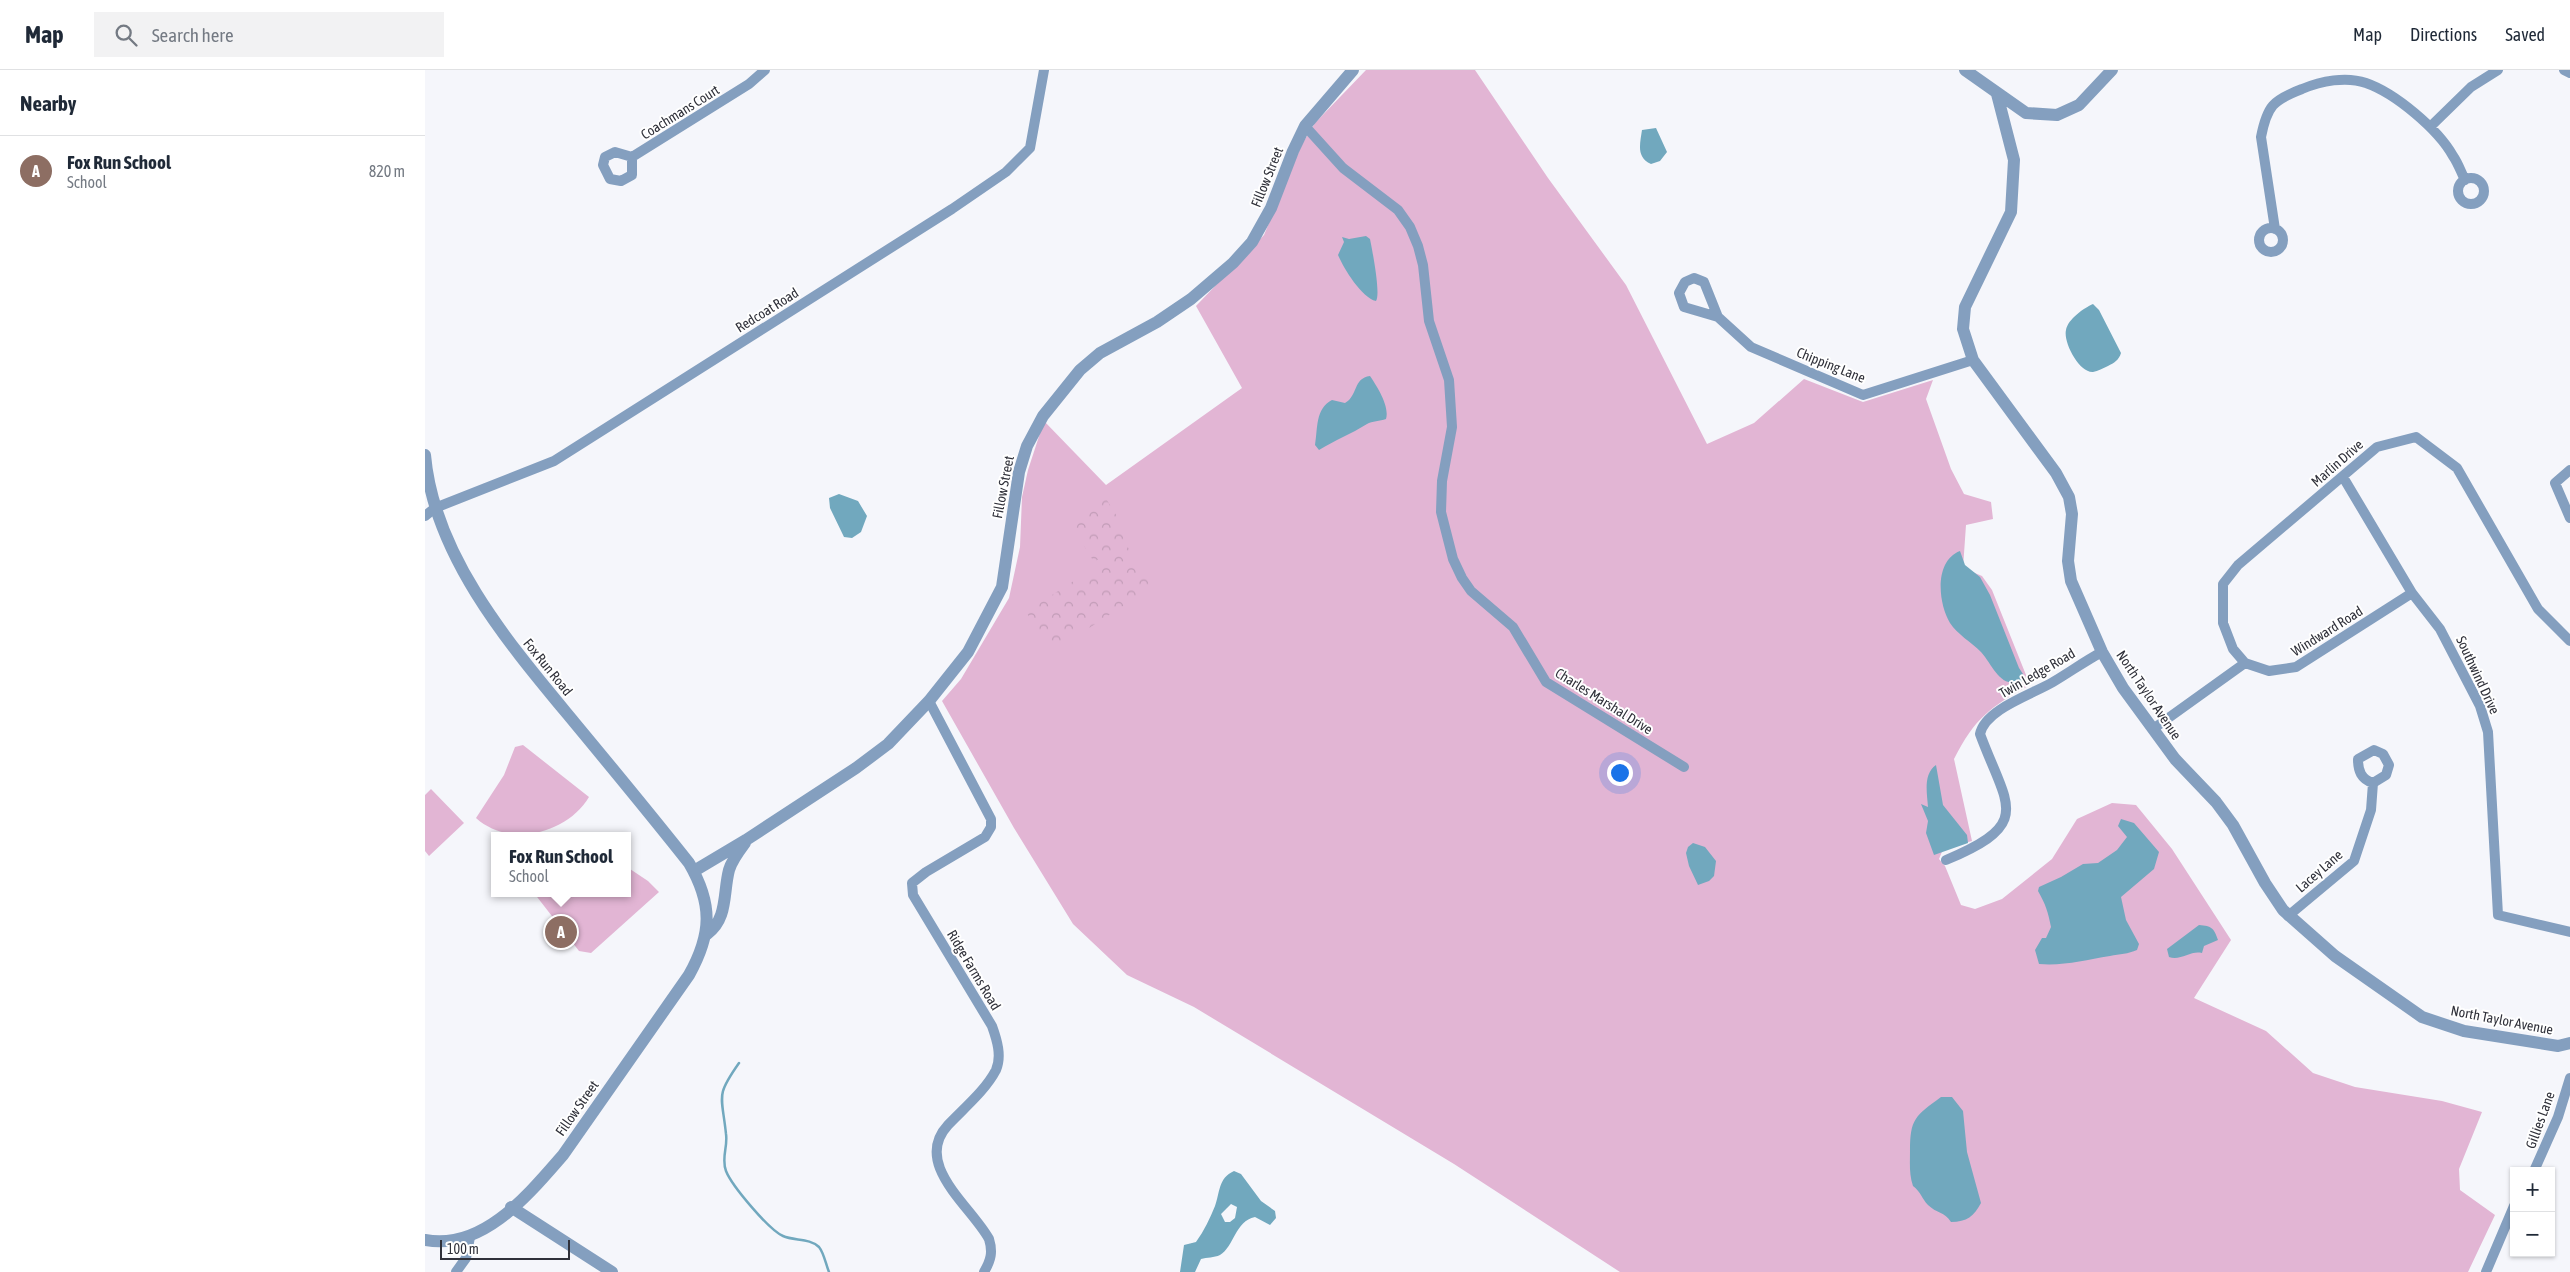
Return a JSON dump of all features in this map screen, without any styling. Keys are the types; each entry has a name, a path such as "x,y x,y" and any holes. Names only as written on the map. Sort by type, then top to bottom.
{"street":[{"name":"Coachmans Court","path":"632,157 749,84 765,70"},
{"name":"Redcoat Road","path":"430,512 553,461 952,209 1006,172 1030,148 1044,70"},
{"name":"Fillow Street","path":"425,1240 454,1241 470,1237 490,1226 531,1190 563,1155 689,975 700,956 707,934 705,898 694,871 746,840 856,768 889,744 929,701 968,652 1002,587 1019,472 1027,446 1043,416 1080,370 1100,353 1157,322 1191,298 1239,256 1264,223 1305,126 1353,70"},
{"path":"1965,70 2026,113 2057,115 2079,105 2111,70"},
{"path":"2430,127 2471,87 2498,70"},
{"path":"2564,70 2570,73"},
{"path":"2275,229 2261,137 2269,107 2282,96 2314,84 2337,80 2364,82 2385,92 2430,127 2453,155 2465,180"},
{"name":"North Taylor Avenue","path":"1997,94 2014,160 2011,212 1965,308 1963,329 1973,360 2056,473 2065,489 2072,514 2068,570 2079,603 2102,652 2123,688 2175,759 2222,810 2240,837 2274,899 2288,916 2335,956 2423,1017 2474,1032 2558,1046 2570,1043"},
{"name":"Charles Marshal Drive","path":"1305,126 1343,168 1398,210 1410,227 1418,246 1423,265 1429,322 1449,380 1451,427 1442,481 1441,512 1453,559 1463,578 1471,591 1513,628 1546,682 1684,767"},
{"name":"Chipping Lane","path":"1718,317 1742,340 1762,352 1863,395 1973,360"},
{"name":"Marlin Drive","path":"2245,663 2233,649 2223,623 2223,584 2237,565 2377,447 2416,438 2457,468 2537,610 2570,641"},
{"name":"Fox Run Road","path":"425,455 430,512 509,644 694,871"},
{"path":"2570,470 2555,483 2570,518"},
{"name":"Southwind Drive","path":"2343,477 2412,593 2440,629 2480,706 2488,732 2498,915 2570,932"},
{"name":"Windward Road","path":"2245,663 2269,671 2296,667 2412,593"},
{"name":"Twin Ledge Road","path":"1945,860 1983,843 1995,833 2004,820 2006,805 2002,786 1980,734 1984,724 2016,700 2050,684 2102,652"},
{"path":"2153,730 2245,663"},
{"name":"Ridge Farms Road","path":"929,701 991,819 991,827 985,837 926,872 912,883 913,895 992,1026 997,1039 1000,1062 996,1070 942,1131 935,1150 941,1174 989,1239 992,1250 991,1260 984,1272"},
{"name":"Lacey Lane","path":"2288,916 2353,861 2371,810 2373,783"},
{"name":"Fillow Street","path":"707,934 715,928 720,920 729,868 746,840"},
{"path":"705,898 727,888"},
{"name":"Gillies Lane","path":"2536,1167 2558,1117 2570,1078"},
{"path":"511,1207 612,1272"},
{"path":"2486,1272 2511,1212"},
{"path":"456,1272 465,1258 470,1237"}],"green space":[{"path":"1366,70 1475,70 1548,178 1626,285 1707,444 1754,423 1804,379 1863,402 1933,380 1926,399 1951,469 1964,494 1991,502 1993,519 1966,525 1963,568 1982,576 1992,590 2030,685 2004,700 1985,715 1969,733 1954,759 1972,841 1943,849 1939,859 1945,866 1961,905 1975,909 2002,899 2052,859 2077,819 2112,803 2136,805 2172,849 2231,940 2194,998 2266,1031 2313,1073 2355,1087 2442,1101 2482,1112 2459,1169 2460,1190 2495,1215 2468,1272 1620,1272 1454,1164 1194,1007 1127,975 1073,924 1014,828 942,701 961,679 1009,598 1020,547 1022,497 1028,470 1044,421 1106,485 1242,388 1196,306 1264,235 1302,144 1315,123"},
{"path":"1105,497 1131,539 1094,562 1068,520"},
{"path":"1127,546 1154,586 1052,652 1026,612"},
{"path":"523,745 589,797 579,810 567,820 540,832 502,832 489,827 476,818 504,775 515,747"},
{"path":"431,789 464,823 429,856 425,851 425,795"},
{"path":"631,870 648,881 659,892 591,953 579,951 537,897 631,897"}],"water":[{"path":"1656,128 1667,152 1660,161 1651,164 1641,154 1640,140 1642,130"},
{"path":"1366,236 1370,239 1374,261 1377,281 1376,301 1359,289 1338,255 1344,242 1342,237 1349,239"},
{"path":"2093,304 2099,310 2121,353 2114,362 2093,372 2082,368 2073,356 2067,342 2066,330 2073,318"},
{"path":"1370,376 1384,402 1387,414 1386,419 1369,423 1319,450 1315,445 1318,419 1323,408 1332,400 1345,403 1352,396 1361,380"},
{"path":"839,494 858,501 867,516 861,532 852,538 844,537 830,508 829,498"},
{"path":"1960,551 1965,565 1980,577 1990,595 2019,668 2027,680 2010,683 2004,680 1981,652 1956,631 1950,623 1941,594 1942,573 1952,556"},
{"path":"1936,765 1943,805 1967,835 1968,843 1934,855 1926,833 1928,821 1921,804 1928,807 1927,779 1929,773"},
{"path":"2121,819 2134,823 2159,852 2154,869 2121,897 2126,920 2139,944 2137,950 2075,962 2039,964 2035,950 2042,938 2046,938 2051,927 2043,900 2038,891 2039,887 2083,864 2098,863 2117,850 2127,837 2118,826"},
{"path":"1693,843 1705,847 1716,861 1714,876 1709,881 1698,885 1689,866 1686,853 1688,847"},
{"path":"2199,925 2212,928 2218,940 2204,946 2202,953 2198,952 2178,958 2169,957 2167,949"},
{"path":"1941,1097 1952,1097 1963,1111 1967,1152 1981,1203 1969,1217 1957,1222 1951,1222 1946,1216 1928,1205 1913,1186 1910,1173 1910,1140 1913,1125 1925,1109"},
{"path":"1234,1171 1241,1174 1261,1201 1275,1211 1276,1218 1270,1225 1255,1217 1248,1219 1239,1229 1229,1246 1220,1255 1201,1259 1195,1272 1180,1272 1184,1245 1196,1242 1199,1238 1215,1206 1220,1186 1229,1174","holes":["1231,1204 1237,1207 1235,1218 1230,1222 1225,1222 1221,1214"]}],"waterway":[{"path":"739,1063 726,1083 722,1097 726,1139 724,1162 726,1171 735,1187 751,1207 777,1232 787,1238 811,1242 819,1247 829,1272"}],"place":[{"name":"Fox Run School","path":"561,932"}]}
